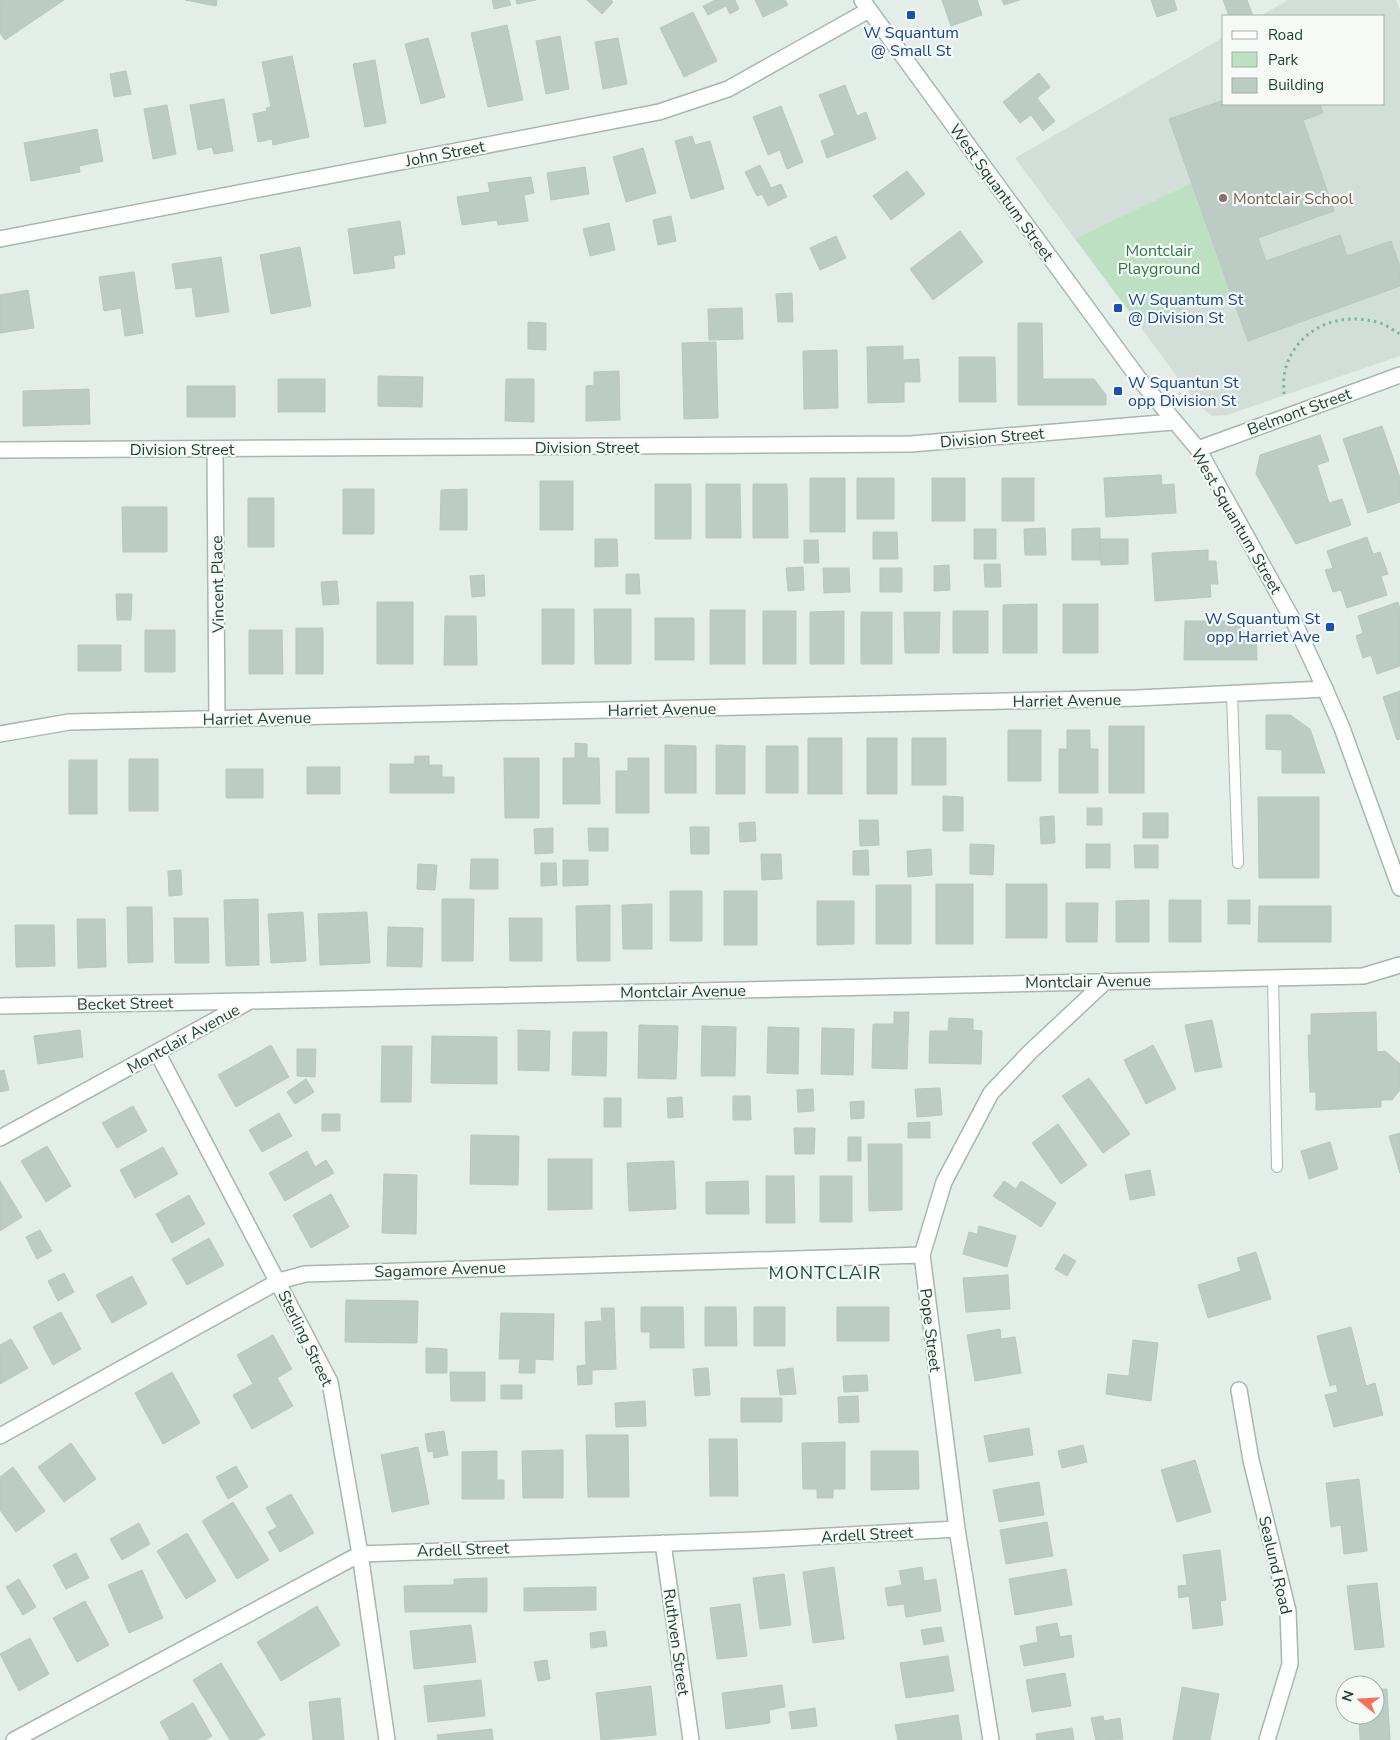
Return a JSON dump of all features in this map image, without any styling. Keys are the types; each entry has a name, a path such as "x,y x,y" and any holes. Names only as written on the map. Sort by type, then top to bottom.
{"street":[{"name":"John Street","path":"0,239 659,112 728,88 866,5"},
{"name":"West Squantum Street","path":"866,5 1139,379 1173,422 1198,448 1294,622 1325,689 1342,728 1400,888"},
{"name":"Belmont Street","path":"1198,448 1400,375"},
{"name":"Division Street","path":"0,450 911,444 1173,422"},
{"name":"Vincent Place","path":"215,449 217,719"},
{"name":"Harriet Avenue","path":"0,734 69,722 1107,699 1325,689"},
{"name":"Montclair Avenue","path":"0,1138 250,1001 1363,976 1400,966"},
{"name":"Pope Street","path":"991,1740 957,1529 922,1255 944,1182 991,1093 1030,1052 1106,981"},
{"name":"Becket Street","path":"0,1006 250,1001"},
{"name":"Sterling Street","path":"157,1052 279,1281 330,1382 360,1554 387,1740"},
{"name":"Sagamore Avenue","path":"0,1436 279,1281 305,1274 922,1255"},
{"name":"Sealund Road","path":"1239,1390 1251,1460 1288,1611 1290,1664 1267,1740"},
{"name":"Ardell Street","path":"14,1740 360,1554 662,1543 957,1529"},
{"name":"Ruthven Street","path":"662,1543 691,1740"}],"lane":[{"path":"1232,694 1238,863"},
{"path":"1273,978 1277,1167"}],"path":[{"path":"1284,395 1284,372 1292,352 1306,334 1320,326 1339,320 1358,319 1381,323 1400,334"}],"shaded area":[{"name":"Montclair School","path":"1288,0 1396,0 1400,10 1400,356 1227,415 1212,416 1199,406 1015,158 1222,38 1222,105 1385,105 1385,15 1262,15"}],"green space":[{"name":"Montclair Playground","path":"1192,183 1231,294 1138,323 1075,239"}],"building":[{"path":"0,0 64,0 5,40 0,33"},
{"path":"185,0 217,0 216,6"},
{"path":"492,0 509,0 511,5 494,9"},
{"path":"516,0 536,0 517,4"},
{"path":"587,0 611,0 613,2 602,14"},
{"path":"715,0 735,0 739,9 730,14 726,6 708,15 703,6"},
{"path":"755,0 785,0 788,5 763,17"},
{"path":"942,0 977,0 982,15 951,26"},
{"path":"1002,0 1020,0 1004,5"},
{"path":"1151,0 1174,0 1177,10 1157,17"},
{"path":"1223,0 1247,0 1253,15 1229,15"},
{"path":"693,12 717,61 684,77 660,28"},
{"path":"507,25 523,100 488,107 471,33"},
{"path":"560,36 569,89 546,94 536,41"},
{"path":"428,38 445,97 421,104 405,44"},
{"path":"618,38 627,84 603,89 595,42"},
{"path":"292,56 309,137 273,145 272,139 258,142 253,114 267,111 266,108 271,107 262,62"},
{"path":"375,60 386,123 365,127 353,64"},
{"path":"126,71 131,94 114,97 110,74"},
{"path":"1039,73 1050,87 1037,98 1055,121 1043,131 1031,115 1020,123 1003,102"},
{"path":"845,85 857,116 866,112 876,139 827,158 821,141 835,135 819,95"},
{"path":"224,99 233,151 214,154 212,147 198,150 190,105"},
{"path":"1222,101 1222,105 1320,105 1323,113 1303,120 1334,211 1258,238 1266,261 1340,235 1347,256 1391,241 1400,267 1400,286 1248,341 1169,119"},
{"path":"167,105 176,154 153,159 144,109"},
{"path":"781,106 803,162 787,169 780,150 768,155 753,117"},
{"path":"97,129 103,161 79,166 80,172 31,181 24,143"},
{"path":"692,136 695,145 710,141 724,189 691,199 675,141"},
{"path":"643,148 656,193 626,202 613,157"},
{"path":"760,165 771,188 781,184 787,197 768,206 762,194 757,196 745,172"},
{"path":"585,167 589,194 551,200 547,173"},
{"path":"907,171 925,194 891,220 873,196"},
{"path":"531,177 534,193 524,195 528,221 498,225 497,220 462,225 457,197 490,192 488,183"},
{"path":"671,216 676,241 658,245 653,220"},
{"path":"400,221 405,254 393,256 395,268 354,274 348,229"},
{"path":"609,223 615,250 590,256 583,229"},
{"path":"960,231 983,262 933,300 910,269"},
{"path":"836,236 846,258 820,270 810,248"},
{"path":"300,247 311,306 271,314 260,255"},
{"path":"221,257 229,312 196,317 192,287 176,289 172,264"},
{"path":"134,272 143,333 125,336 121,308 104,311 99,277"},
{"path":"28,290 34,328 0,333 0,295"},
{"path":"792,293 793,322 778,322 776,294"},
{"path":"742,308 743,339 709,340 708,309"},
{"path":"528,322 546,323 546,350 528,349"},
{"path":"1018,323 1042,323 1043,379 1094,379 1106,395 1106,405 1018,405"},
{"path":"716,342 718,418 684,419 682,343"},
{"path":"903,346 903,360 919,359 920,382 904,382 904,402 868,403 867,347"},
{"path":"837,350 838,408 804,409 803,351"},
{"path":"959,357 995,357 996,402 959,402"},
{"path":"619,371 620,420 586,421 586,386 594,385 594,372"},
{"path":"378,376 423,377 422,407 378,406"},
{"path":"278,379 325,379 325,412 278,412"},
{"path":"506,379 534,379 534,422 505,421"},
{"path":"187,386 235,386 235,417 187,417"},
{"path":"89,389 90,424 23,426 23,391"},
{"path":"1382,426 1400,478 1400,502 1368,513 1343,439"},
{"path":"1320,435 1329,461 1317,465 1329,503 1342,499 1351,525 1296,544 1256,474 1260,455"},
{"path":"1161,475 1162,485 1174,484 1176,513 1106,517 1104,478"},
{"path":"810,478 845,478 845,532 810,532"},
{"path":"857,478 894,478 894,519 857,519"},
{"path":"932,478 965,478 965,521 932,521"},
{"path":"1002,478 1034,478 1034,521 1002,521"},
{"path":"540,481 573,481 573,530 540,530"},
{"path":"655,484 691,484 691,539 655,539"},
{"path":"706,484 740,484 741,538 706,538"},
{"path":"753,484 787,484 788,538 753,538"},
{"path":"343,489 374,489 374,534 343,534"},
{"path":"467,489 467,530 440,530 441,490"},
{"path":"248,498 274,498 274,547 248,547"},
{"path":"122,507 167,507 167,552 123,552"},
{"path":"1045,528 1046,555 1025,555 1024,529"},
{"path":"1100,528 1100,560 1072,560 1072,529"},
{"path":"974,529 996,529 996,559 974,559"},
{"path":"873,532 897,532 898,559 873,559"},
{"path":"1367,537 1373,554 1380,552 1388,574 1381,576 1387,595 1347,608 1341,590 1333,592 1325,570 1333,568 1327,551"},
{"path":"595,539 617,539 618,566 595,567"},
{"path":"1100,539 1128,539 1128,564 1101,565"},
{"path":"804,540 818,540 819,563 804,563"},
{"path":"1208,550 1208,561 1216,561 1218,584 1210,584 1211,597 1155,601 1152,553"},
{"path":"984,564 1000,564 1001,587 985,587"},
{"path":"949,565 950,590 934,591 934,566"},
{"path":"803,567 804,590 788,591 786,568"},
{"path":"823,568 849,568 850,592 824,593"},
{"path":"880,568 902,568 902,592 880,592"},
{"path":"626,574 639,574 640,594 626,594"},
{"path":"484,575 485,596 472,597 470,576"},
{"path":"337,581 339,604 323,605 321,582"},
{"path":"116,594 132,594 131,620 117,620"},
{"path":"377,602 413,602 413,664 377,664"},
{"path":"1398,602 1400,609 1400,666 1377,674 1371,655 1363,658 1356,636 1363,633 1358,616"},
{"path":"1037,604 1037,653 1003,653 1003,605"},
{"path":"1063,604 1098,604 1098,653 1063,653"},
{"path":"542,609 574,609 574,664 542,664"},
{"path":"594,609 631,609 631,664 595,664"},
{"path":"710,610 745,610 745,664 710,664"},
{"path":"763,611 796,611 796,664 763,664"},
{"path":"844,611 844,664 810,664 810,612"},
{"path":"953,611 988,611 988,653 953,653"},
{"path":"861,612 892,612 892,664 861,664"},
{"path":"904,612 940,612 939,653 905,653"},
{"path":"445,616 476,616 477,665 444,665"},
{"path":"655,618 694,618 694,660 655,660"},
{"path":"1185,621 1242,621 1243,633 1256,632 1257,660 1184,660"},
{"path":"296,628 323,628 323,674 296,674"},
{"path":"145,630 175,630 175,672 145,672"},
{"path":"249,630 282,630 283,674 249,674"},
{"path":"78,645 121,645 121,671 78,671"},
{"path":"1400,691 1400,739 1397,740 1383,697"},
{"path":"1266,715 1290,715 1310,729 1325,773 1282,773 1282,750 1266,749"},
{"path":"1109,726 1144,726 1144,793 1109,793"},
{"path":"1008,730 1041,730 1041,781 1008,781"},
{"path":"1067,730 1090,730 1090,749 1098,749 1098,793 1059,793 1059,749 1067,749"},
{"path":"808,738 842,738 842,794 808,794"},
{"path":"867,738 897,738 897,794 867,794"},
{"path":"912,738 946,738 946,785 912,785"},
{"path":"575,743 587,744 587,758 599,758 600,804 563,804 563,758 575,758"},
{"path":"665,745 696,746 696,793 665,793"},
{"path":"716,745 745,746 745,794 716,794"},
{"path":"766,746 798,746 798,793 766,793"},
{"path":"415,756 429,756 429,765 442,765 442,777 454,777 454,793 390,793 390,764 414,764"},
{"path":"504,758 539,758 539,818 505,818"},
{"path":"628,758 649,758 649,813 616,813 616,771 628,771"},
{"path":"129,759 158,759 158,811 129,811"},
{"path":"69,760 97,760 97,814 69,814"},
{"path":"307,767 340,767 340,794 307,794"},
{"path":"226,769 263,769 263,798 226,798"},
{"path":"943,796 963,797 963,831 943,831"},
{"path":"1258,797 1319,797 1319,878 1259,878"},
{"path":"1087,808 1102,808 1102,825 1087,825"},
{"path":"1143,813 1168,813 1168,838 1143,838"},
{"path":"1054,816 1055,843 1041,844 1040,817"},
{"path":"859,820 878,820 879,845 860,846"},
{"path":"755,822 756,841 740,842 739,823"},
{"path":"690,827 709,827 709,854 691,854"},
{"path":"553,828 553,853 535,854 534,829"},
{"path":"588,828 608,828 608,851 589,851"},
{"path":"970,844 994,845 993,875 970,874"},
{"path":"1086,844 1110,844 1110,868 1086,868"},
{"path":"1134,845 1158,845 1158,868 1135,868"},
{"path":"931,849 932,875 908,877 907,851"},
{"path":"868,850 869,875 853,875 853,851"},
{"path":"761,854 781,854 782,879 762,880"},
{"path":"471,859 498,859 498,889 470,889"},
{"path":"563,860 588,860 588,885 563,886"},
{"path":"541,863 556,863 557,885 541,886"},
{"path":"418,864 437,865 435,890 417,889"},
{"path":"181,870 182,895 169,896 168,871"},
{"path":"936,884 973,884 973,944 936,944"},
{"path":"1006,884 1047,884 1047,938 1006,938"},
{"path":"876,885 911,885 911,944 876,944"},
{"path":"670,891 702,891 702,941 670,941"},
{"path":"724,891 757,891 757,945 724,945"},
{"path":"258,899 259,965 226,966 224,900"},
{"path":"442,899 474,899 473,961 442,961"},
{"path":"1149,900 1149,942 1116,942 1116,901"},
{"path":"1169,900 1201,900 1201,942 1169,942"},
{"path":"1228,900 1250,900 1250,924 1228,924"},
{"path":"817,901 854,901 854,944 817,945"},
{"path":"1066,903 1098,903 1097,942 1066,942"},
{"path":"652,904 652,949 623,949 622,905"},
{"path":"610,905 610,961 577,961 576,906"},
{"path":"1259,906 1331,906 1331,942 1258,942"},
{"path":"127,907 152,907 153,962 128,963"},
{"path":"303,912 306,961 271,963 268,914"},
{"path":"367,912 370,963 320,965 318,914"},
{"path":"174,918 208,918 209,963 175,963"},
{"path":"509,918 542,918 542,961 510,961"},
{"path":"77,919 105,919 106,967 78,968"},
{"path":"15,925 54,925 55,966 16,967"},
{"path":"388,927 423,928 422,967 387,966"},
{"path":"894,1012 909,1012 907,1069 872,1068 873,1024 894,1024"},
{"path":"1376,1012 1377,1052 1385,1051 1400,1064 1400,1090 1392,1100 1381,1100 1381,1107 1316,1110 1316,1092 1310,1092 1308,1035 1311,1035 1311,1014"},
{"path":"949,1018 973,1019 973,1030 982,1031 981,1064 929,1063 930,1031 948,1031"},
{"path":"1212,1020 1222,1067 1195,1072 1185,1025"},
{"path":"639,1025 678,1026 676,1079 638,1078"},
{"path":"702,1026 736,1027 735,1076 701,1076"},
{"path":"768,1027 799,1028 798,1074 767,1073"},
{"path":"822,1028 854,1029 853,1075 821,1074"},
{"path":"80,1030 83,1057 38,1064 34,1036"},
{"path":"518,1030 550,1031 549,1071 518,1070"},
{"path":"573,1032 607,1032 606,1076 572,1075"},
{"path":"432,1036 497,1037 497,1084 431,1083"},
{"path":"271,1045 289,1077 236,1107 218,1075"},
{"path":"1153,1045 1176,1089 1146,1104 1124,1060"},
{"path":"382,1046 412,1046 411,1102 381,1102"},
{"path":"297,1049 316,1049 315,1077 297,1076"},
{"path":"4,1070 9,1090 0,1092 0,1071"},
{"path":"1089,1078 1130,1134 1103,1153 1062,1096"},
{"path":"306,1079 314,1092 295,1104 287,1092"},
{"path":"940,1088 942,1115 917,1117 915,1089"},
{"path":"813,1089 814,1111 798,1112 797,1090"},
{"path":"733,1096 750,1096 751,1120 733,1120"},
{"path":"682,1097 683,1117 668,1118 667,1098"},
{"path":"604,1098 621,1098 621,1127 604,1127"},
{"path":"864,1101 864,1118 851,1119 850,1102"},
{"path":"133,1106 147,1131 117,1148 102,1123"},
{"path":"279,1113 292,1136 262,1152 249,1130"},
{"path":"322,1114 340,1114 340,1131 322,1131"},
{"path":"930,1122 930,1138 908,1138 908,1123"},
{"path":"1058,1124 1087,1165 1061,1184 1032,1143"},
{"path":"794,1128 815,1128 814,1154 795,1154"},
{"path":"1400,1133 1400,1173 1389,1136"},
{"path":"471,1135 519,1136 518,1185 470,1184"},
{"path":"848,1137 861,1137 861,1161 848,1161"},
{"path":"1330,1142 1338,1169 1309,1179 1301,1151"},
{"path":"868,1144 902,1144 902,1210 869,1211"},
{"path":"47,1146 71,1186 46,1202 21,1161"},
{"path":"163,1147 178,1174 135,1198 120,1170"},
{"path":"307,1151 315,1167 326,1160 334,1173 285,1201 269,1173"},
{"path":"548,1159 592,1159 592,1209 548,1210"},
{"path":"674,1161 676,1209 629,1211 627,1163"},
{"path":"1150,1170 1155,1195 1130,1200 1125,1175"},
{"path":"384,1174 417,1175 416,1234 382,1233"},
{"path":"766,1176 794,1176 795,1223 766,1223"},
{"path":"820,1176 852,1176 852,1222 820,1222"},
{"path":"0,1181 22,1217 0,1231"},
{"path":"748,1181 749,1214 706,1214 706,1182"},
{"path":"1004,1181 1016,1189 1021,1181 1056,1203 1041,1227 993,1196"},
{"path":"331,1194 349,1227 311,1248 293,1215"},
{"path":"189,1195 205,1224 172,1243 156,1214"},
{"path":"979,1226 1016,1236 1007,1267 963,1254 969,1232 977,1234"},
{"path":"40,1230 52,1251 37,1259 26,1237"},
{"path":"209,1238 224,1265 187,1285 172,1259"},
{"path":"1256,1252 1271,1299 1208,1318 1198,1285 1241,1271 1237,1258"},
{"path":"1064,1254 1076,1261 1067,1276 1055,1269"},
{"path":"64,1273 74,1292 58,1301 48,1281"},
{"path":"1008,1275 1010,1309 966,1312 963,1278"},
{"path":"132,1276 147,1304 112,1323 96,1295"},
{"path":"346,1300 418,1301 417,1343 345,1342"},
{"path":"641,1307 683,1307 684,1348 650,1348 650,1332 641,1332"},
{"path":"705,1307 736,1307 737,1346 705,1346"},
{"path":"754,1307 785,1307 785,1346 754,1346"},
{"path":"837,1307 889,1307 889,1341 837,1341"},
{"path":"601,1308 614,1308 616,1369 592,1370 592,1384 578,1385 577,1366 586,1365 585,1322 602,1321"},
{"path":"61,1312 81,1349 53,1365 33,1327"},
{"path":"501,1313 554,1314 553,1360 535,1359 535,1373 519,1373 520,1359 499,1359"},
{"path":"1351,1327 1366,1386 1375,1383 1383,1415 1334,1427 1325,1395 1338,1392 1336,1384 1330,1386 1317,1336"},
{"path":"1000,1329 1001,1339 1015,1337 1021,1373 975,1381 967,1335"},
{"path":"273,1335 292,1369 277,1378 293,1406 252,1429 233,1395 253,1384 237,1355"},
{"path":"11,1339 28,1368 0,1384 0,1345"},
{"path":"1133,1340 1158,1343 1151,1401 1106,1394 1108,1374 1129,1376"},
{"path":"426,1348 447,1349 447,1373 426,1373"},
{"path":"708,1368 710,1395 695,1396 693,1369"},
{"path":"793,1368 796,1394 780,1395 777,1370"},
{"path":"172,1372 200,1423 163,1444 135,1393"},
{"path":"450,1372 485,1372 485,1401 451,1401"},
{"path":"867,1375 868,1391 844,1392 843,1376"},
{"path":"501,1385 522,1385 522,1399 501,1399"},
{"path":"858,1396 859,1422 839,1423 838,1397"},
{"path":"741,1398 782,1398 782,1422 741,1422"},
{"path":"645,1401 646,1426 616,1427 615,1403"},
{"path":"1029,1428 1033,1455 989,1462 984,1436"},
{"path":"444,1431 448,1455 434,1458 433,1451 428,1452 425,1434"},
{"path":"586,1435 628,1435 629,1497 588,1497"},
{"path":"709,1439 737,1439 738,1496 710,1496"},
{"path":"845,1442 845,1489 833,1489 833,1498 817,1498 817,1489 803,1489 802,1443"},
{"path":"71,1443 96,1479 64,1502 38,1467"},
{"path":"1083,1445 1087,1462 1062,1468 1058,1451"},
{"path":"418,1447 429,1504 392,1512 381,1455"},
{"path":"563,1450 563,1498 523,1498 522,1451"},
{"path":"497,1451 497,1480 504,1480 504,1499 462,1499 462,1452"},
{"path":"871,1451 918,1451 919,1489 871,1490"},
{"path":"1195,1460 1211,1512 1177,1522 1161,1470"},
{"path":"236,1466 248,1487 228,1499 216,1477"},
{"path":"13,1467 45,1511 16,1532 0,1510 0,1477"},
{"path":"1359,1479 1367,1551 1344,1554 1341,1525 1331,1527 1326,1483"},
{"path":"1039,1482 1044,1515 999,1522 993,1490"},
{"path":"291,1494 314,1533 280,1552 268,1532 277,1527 266,1508"},
{"path":"233,1502 269,1560 237,1579 202,1521"},
{"path":"1047,1522 1053,1556 1006,1564 1000,1530"},
{"path":"139,1523 150,1544 122,1560 110,1539"},
{"path":"187,1533 216,1581 186,1599 157,1551"},
{"path":"1220,1550 1226,1600 1220,1601 1223,1625 1193,1629 1189,1596 1179,1598 1178,1586 1187,1585 1183,1555"},
{"path":"76,1553 89,1578 66,1589 53,1565"},
{"path":"834,1567 844,1639 813,1643 803,1572"},
{"path":"922,1567 924,1581 936,1579 941,1611 906,1617 904,1604 888,1606 885,1588 902,1585 899,1571"},
{"path":"1066,1569 1072,1605 1015,1615 1009,1579"},
{"path":"142,1570 163,1618 129,1633 108,1585"},
{"path":"784,1574 791,1625 760,1629 753,1578"},
{"path":"487,1578 487,1612 405,1612 404,1586 454,1585 454,1579"},
{"path":"19,1579 36,1607 23,1615 6,1587"},
{"path":"1377,1583 1384,1647 1355,1650 1347,1586"},
{"path":"596,1587 596,1610 524,1611 524,1588"},
{"path":"85,1601 109,1645 77,1662 53,1618"},
{"path":"740,1604 747,1656 717,1659 710,1608"},
{"path":"317,1606 340,1645 281,1681 257,1642"},
{"path":"1057,1623 1060,1637 1071,1635 1074,1657 1024,1666 1020,1646 1038,1642 1036,1627"},
{"path":"471,1625 476,1662 414,1669 410,1631"},
{"path":"941,1627 944,1641 924,1645 921,1630"},
{"path":"605,1631 607,1646 591,1648 590,1633"},
{"path":"30,1638 49,1674 19,1691 0,1654"},
{"path":"948,1656 954,1691 906,1698 900,1663"},
{"path":"547,1660 550,1679 538,1681 534,1662"},
{"path":"221,1663 265,1735 256,1740 230,1740 193,1680"},
{"path":"1065,1673 1071,1706 1032,1712 1026,1680"},
{"path":"481,1680 485,1716 428,1722 424,1686"},
{"path":"782,1685 785,1707 769,1710 770,1723 726,1729 722,1693"},
{"path":"651,1686 656,1735 601,1740 596,1693"},
{"path":"1182,1687 1219,1694 1210,1740 1173,1740"},
{"path":"1385,1689 1387,1689 1390,1740 1360,1740 1359,1725 1385,1725"},
{"path":"340,1698 344,1740 313,1740 309,1702"},
{"path":"193,1703 212,1736 205,1740 170,1740 160,1722"},
{"path":"815,1708 817,1726 792,1729 789,1712"},
{"path":"958,1715 962,1740 898,1740 895,1725"},
{"path":"1103,1716 1104,1721 1120,1718 1123,1739 1096,1740 1091,1718"},
{"path":"1072,1728 1074,1740 1037,1740 1036,1734"},
{"path":"492,1729 493,1740 438,1740 437,1735"}],"place":[{"name":"W Squantum @ Small St","path":"911,15"},
{"name":"Montclair School","path":"1223,198"},
{"name":"W Squantum St @ Division St","path":"1118,308"},
{"name":"W Squantun St opp Division St","path":"1118,391"},
{"name":"W Squantum St opp Harriet Ave","path":"1330,627"}],"district":[{"name":"MONTCLAIR","path":"825,1273"}]}
